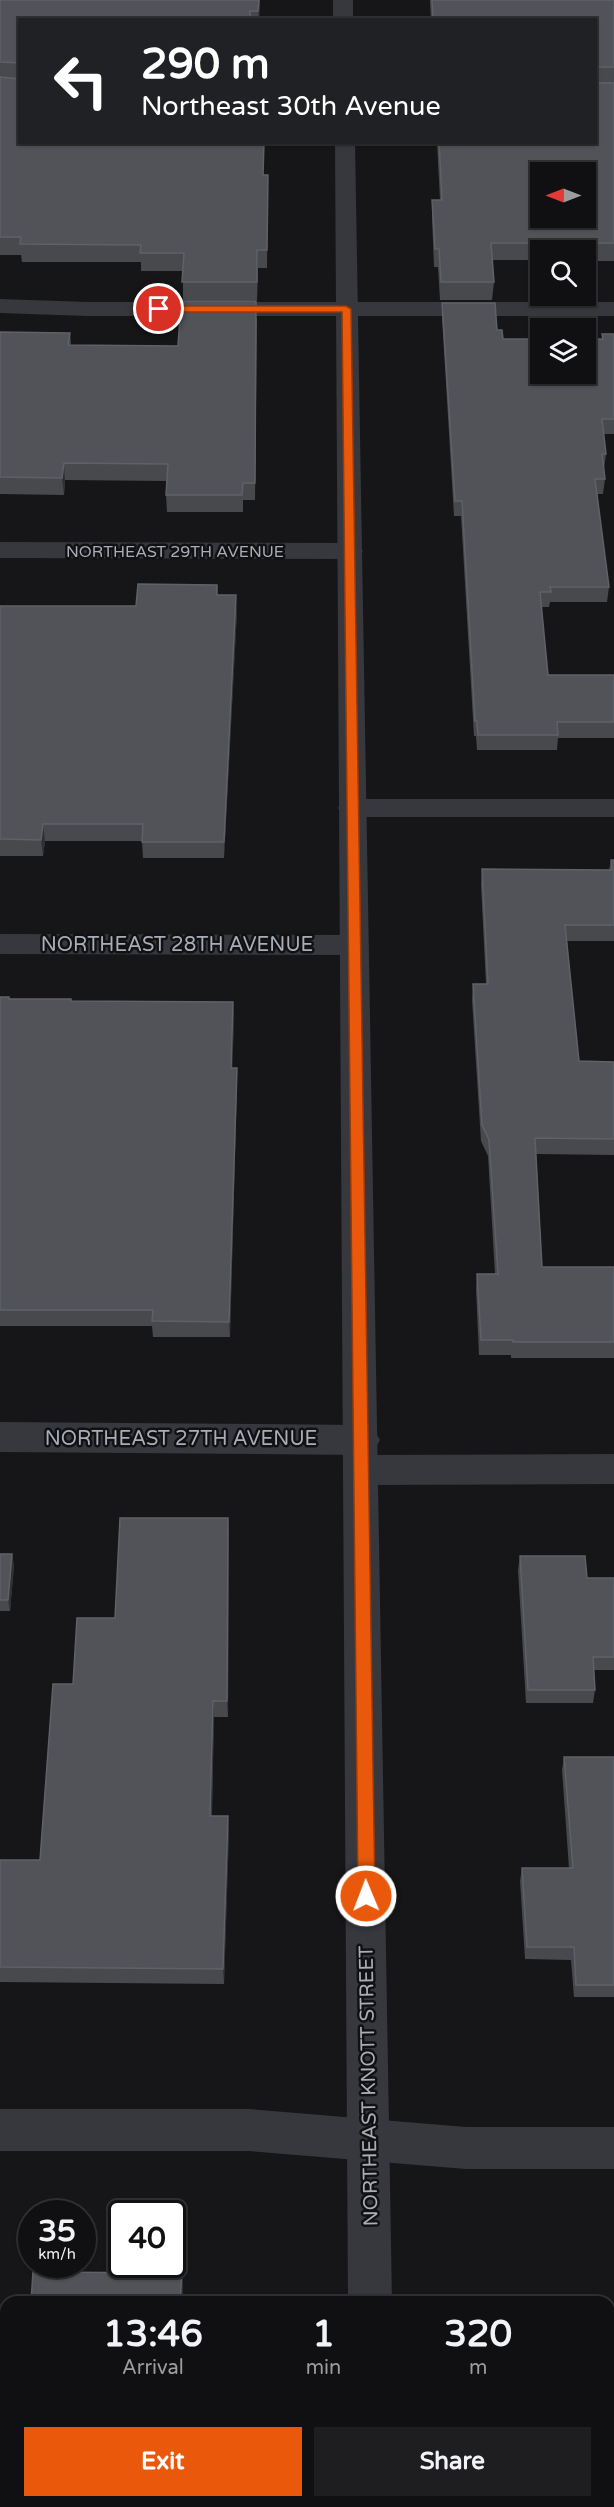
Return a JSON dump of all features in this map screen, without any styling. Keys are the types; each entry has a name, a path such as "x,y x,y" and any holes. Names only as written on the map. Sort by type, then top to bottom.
{"street":[{"path":"343,0 344,18"},
{"name":"NORTHEAST KNOTT STREET","path":"345,144 362,1455 370,2296"},
{"path":"0,306 87,309 614,309"},
{"name":"NORTHEAST 29TH AVENUE","path":"0,550 350,551"},
{"path":"352,808 614,808"},
{"name":"NORTHEAST 28TH AVENUE","path":"0,944 354,945"},
{"name":"NORTHEAST 27TH AVENUE","path":"0,1437 614,1469"},
{"path":"0,2130 249,2130 466,2148 614,2148"}],"building":[{"path":"0,0 259,0 258,11 250,11 250,18 18,18 18,63 0,62"},
{"path":"432,0 614,0 614,67 597,67 597,18 433,18"},
{"path":"0,77 18,79 18,144 264,144 263,175 268,175 267,250 257,250 257,282 182,282 184,253 140,253 141,245 20,244 21,237 0,237"},
{"path":"597,83 614,83 614,243 596,243 596,240 530,240 530,243 491,243 494,282 441,282 439,249 435,249 432,200 442,200 439,144 597,144"},
{"path":"181,301 256,301 255,483 243,483 242,495 166,495 168,464 64,463 62,478 0,477 0,332 70,333 68,345 178,346"},
{"path":"442,303 495,303 497,330 502,330 503,339 530,339 530,384 596,384 596,339 603,339 602,334 614,334 614,419 602,419 606,454 602,454 605,479 595,479 609,587 550,587 551,592 540,592 548,675 614,675 614,722 557,722 558,735 478,735 477,721 475,721 462,501 455,501"},
{"path":"138,584 217,585 217,595 236,595 224,842 142,842 143,824 43,824 41,840 0,839 0,606 136,606"},
{"path":"611,860 614,860 614,925 565,925 579,1061 614,1062 614,1139 535,1138 542,1267 614,1267 614,1342 481,1340 477,1274 498,1274 489,1140 482,1125 473,984 488,984 482,869 612,870"},
{"path":"0,997 71,999 71,1001 233,1002 231,1068 237,1068 229,1322 152,1321 153,1310 0,1310"},
{"path":"120,1518 228,1518 227,1701 213,1701 210,1816 228,1816 223,1969 0,1967 0,1860 40,1860 53,1684 73,1684 77,1618 115,1618"},
{"path":"0,1554 12,1554 8,1600 0,1600"},
{"path":"520,1556 585,1556 587,1578 614,1578 614,1657 593,1657 595,1690 528,1690"},
{"path":"564,1757 614,1757 614,1985 576,1985 574,1947 527,1947 522,1868 573,1868"},
{"path":"96,2272 108,2273 108,2278 182,2278 180,2296 31,2296 33,2278 96,2278"}],"route":[{"path":"159,309 346,309 363,1470 366,1896"}]}
